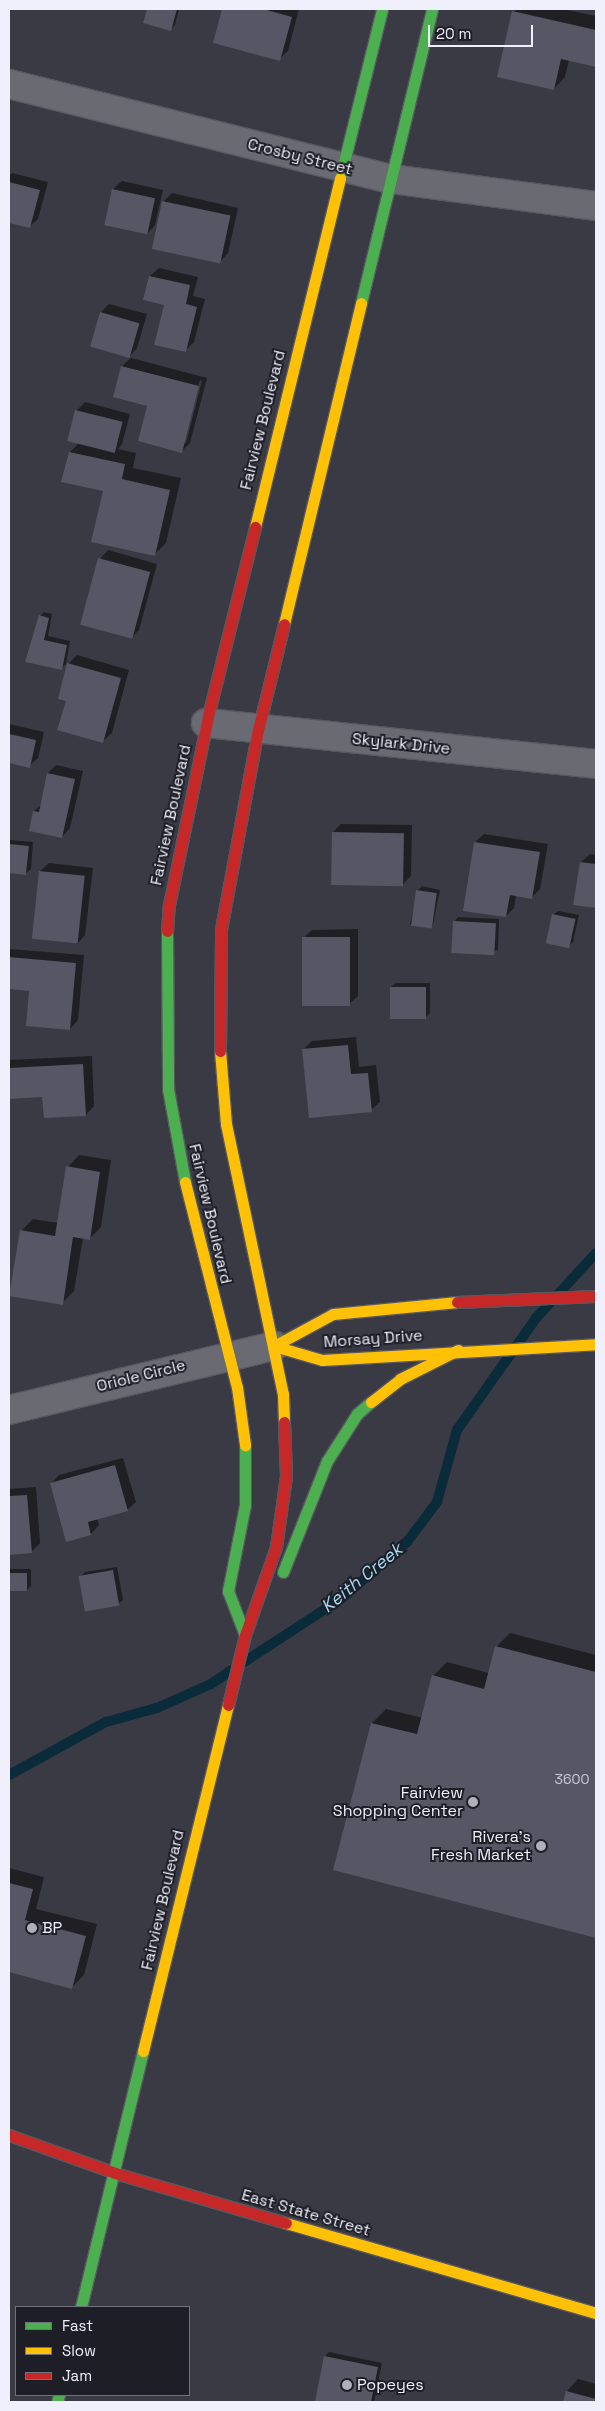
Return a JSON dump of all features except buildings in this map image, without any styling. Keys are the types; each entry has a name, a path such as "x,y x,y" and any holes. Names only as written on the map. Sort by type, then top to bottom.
{"street":[{"name":"Fairview Boulevard","path":"245,1635 228,1591 245,1505 245,1443 237,1387 191,1214 168,1089 165,1038 169,905 206,723 340,167 382,9"},
{"name":"Fairview Boulevard","path":"81,2306 245,1635 276,1547 282,1506 285,1418 274,1346 240,1200 226,1124 218,1021 218,969 227,883 258,730 432,9"},
{"name":"Crosby Street","path":"9,84 391,179 596,206"},
{"name":"Skylark Drive","path":"206,723 258,730 596,764"},
{"name":"Morsay Drive","path":"274,1346 333,1314 472,1301 596,1296"},
{"name":"Morsay Drive","path":"274,1346 322,1360 458,1350 592,1344"},
{"name":"Oriole Circle","path":"9,1410 274,1346"},
{"path":"245,1635 283,1573 327,1461 357,1414 400,1378 458,1350"},
{"name":"East State Street","path":"9,2135 115,2173 596,2313"}],"waterway":[{"name":"Keith Creek","path":"244,1662 342,1598 407,1542 437,1502 457,1430 536,1318 596,1253"},
{"name":"Keith Creek","path":"9,1775 106,1722 157,1708 211,1684 232,1670"}],"traffic: fast":[{"path":"340,178 382,9"},
{"path":"361,303 432,9"},
{"path":"167,931 168,1089 185,1182"},
{"path":"283,1572 327,1461 357,1414 371,1402"},
{"path":"245,1445 245,1505 228,1591 245,1635"},
{"path":"81,2306 143,2051"},
{"path":"57,2402 59,2396"}],"traffic: slow":[{"path":"255,527 340,178"},
{"path":"284,624 361,303"},
{"path":"220,1051 226,1124 283,1394 284,1422"},
{"path":"185,1182 237,1387 245,1445"},
{"path":"274,1346 333,1314 457,1302"},
{"path":"274,1346 322,1360 596,1344"},
{"path":"371,1402 400,1379 458,1350"},
{"path":"143,2051 228,1705"},
{"path":"286,2223 596,2313"}],"traffic: jam":[{"path":"167,931 169,905 208,716 255,527"},
{"path":"220,1051 221,929 258,730 284,624"},
{"path":"457,1302 596,1296"},
{"path":"228,1705 245,1635 276,1547 286,1476 284,1422"},
{"path":"9,2135 115,2173 286,2223"}],"place":[{"name":"Fairview Shopping Center","path":"473,1802"},
{"name":"Rivera's Fresh Market","path":"541,1846"},
{"name":"BP","path":"32,1928"},
{"name":"Popeyes","path":"347,2385"}]}
